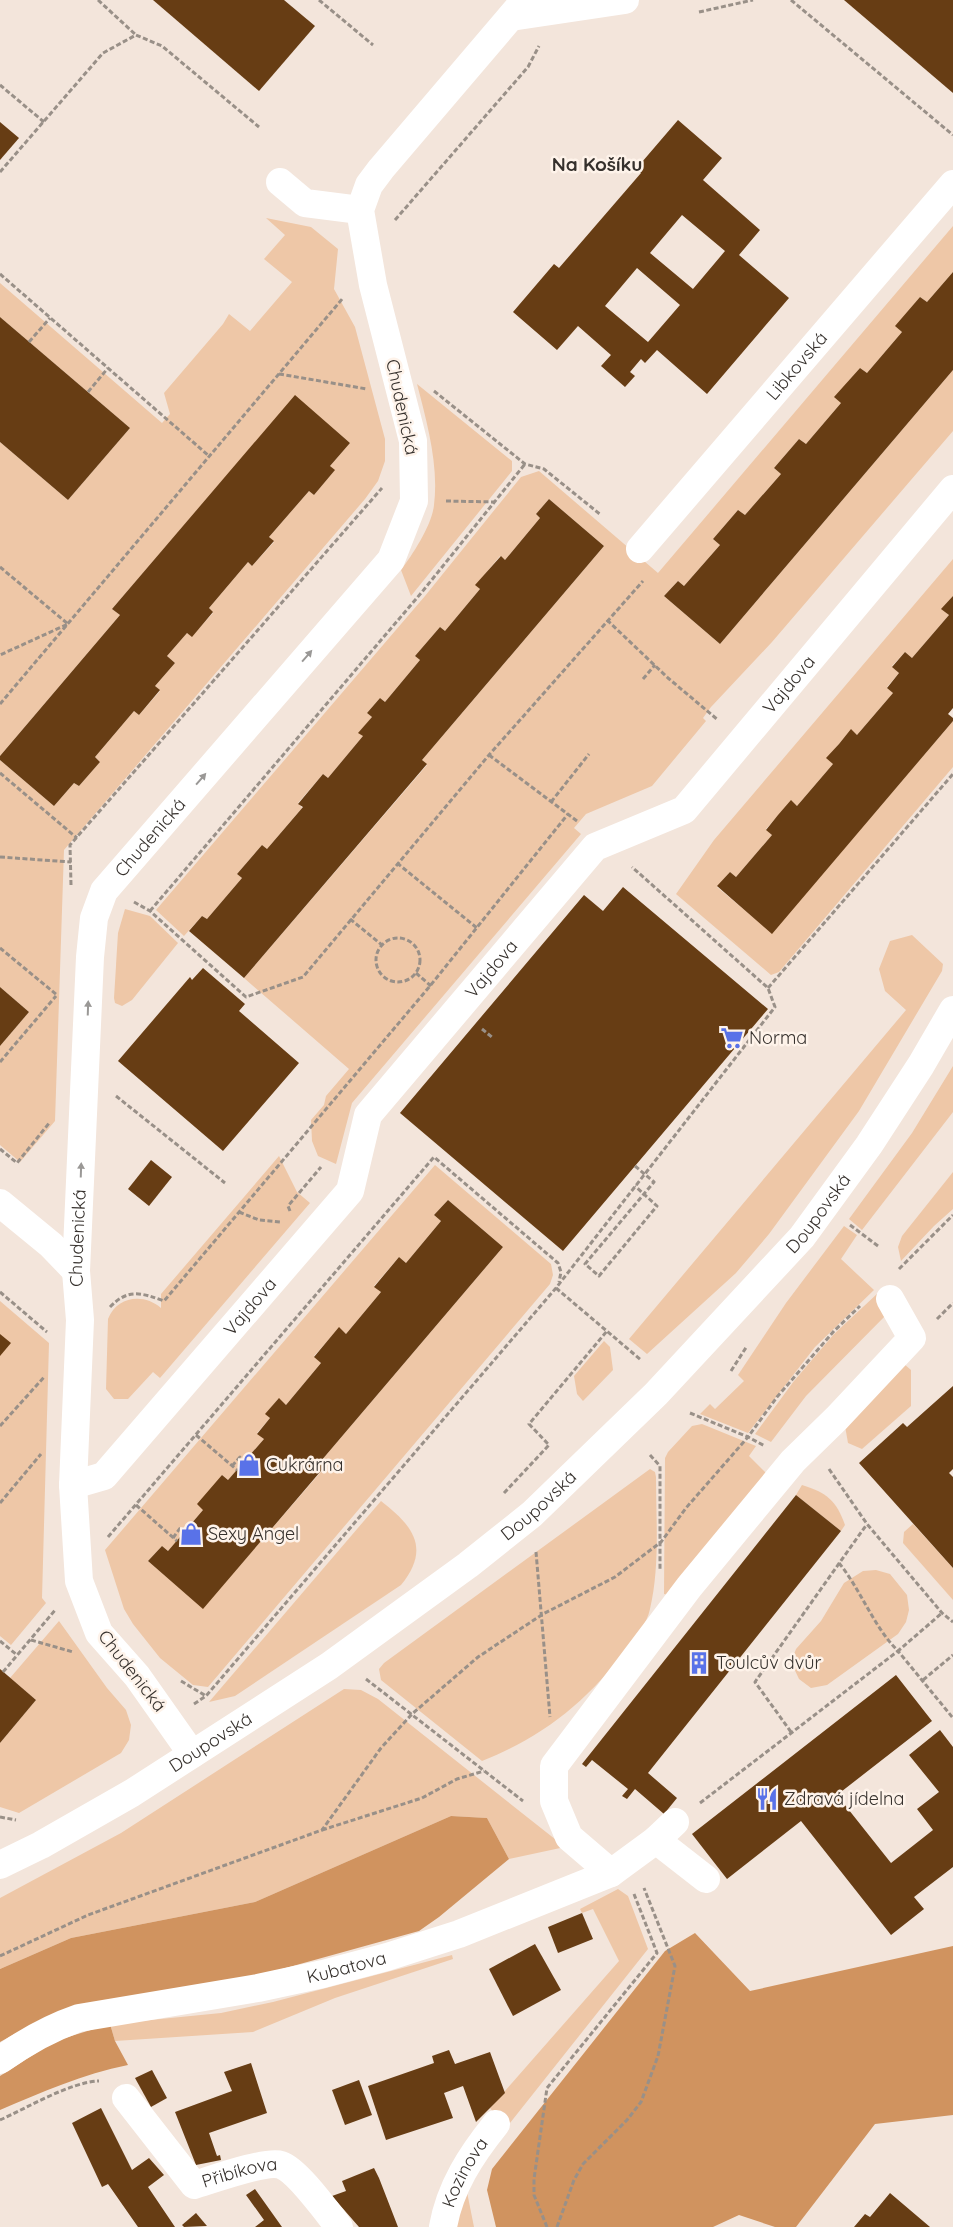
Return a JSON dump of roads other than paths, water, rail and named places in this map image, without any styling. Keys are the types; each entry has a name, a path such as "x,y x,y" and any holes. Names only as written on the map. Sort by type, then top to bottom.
{"street":[{"name":"Chudenická","path":"192,1754 137,1676 99,1633 79,1581 73,1485 80,1320 76,1272 90,957 94,918 104,891 390,560 414,501 413,441 373,285 360,210 369,185 381,168 518,9 625,0"},
{"path":"280,182 305,204 360,210"},
{"name":"Libkovská","path":"640,549 953,184"},
{"name":"Vajdova","path":"73,1485 104,1476 350,1191 368,1115 595,847 684,810 953,489"},
{"name":"Doupovská","path":"0,1865 41,1845 132,1793 329,1666 468,1565 532,1514 656,1394 802,1237 868,1145 921,1066 953,1010"},
{"path":"0,1203 51,1245 76,1272"},
{"path":"611,1873 569,1837 554,1801 554,1766 689,1587 793,1461 912,1338 890,1299"},
{"name":"Kubatova","path":"0,2060 22,2044 51,2028 79,2018 258,1988 387,1957 459,1934 611,1873 656,1840 675,1822"},
{"path":"656,1840 706,1879"},
{"name":"Přibíkova","path":"126,2098 194,2185 267,2165 282,2165 296,2175 339,2227"},
{"name":"Kozinova","path":"442,2227 445,2214 465,2166 496,2124"}],"place":[{"name":"Norma","path":"732,1038"},
{"name":"Cukrárna","path":"249,1465"},
{"name":"Sexy Angel","path":"191,1534"},
{"name":"Toulcův dvůr","path":"699,1663"},
{"name":"Zdravá jídelna","path":"767,1799"}],"district":[{"name":"Na Košíku","path":"597,164"}]}
